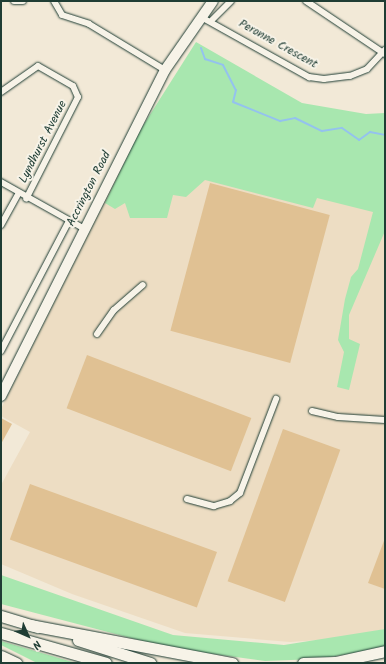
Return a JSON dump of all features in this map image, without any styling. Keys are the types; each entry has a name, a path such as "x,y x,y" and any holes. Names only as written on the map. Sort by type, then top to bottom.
{"highway":[{"path":"1,616 150,663"},
{"path":"30,625 232,663"},
{"path":"1,633 106,663"},
{"path":"303,663 335,662 385,651"},
{"path":"1,656 16,663"}],"main road":[{"name":"Accrington Road","path":"1,396 83,228 165,70 213,1"}],"street":[{"path":"14,1 23,1"},
{"path":"54,1 62,15 89,24 165,70"},
{"path":"212,20 231,1"},
{"path":"306,1 385,52"},
{"name":"Peronne Crescent","path":"201,17 212,20 309,77 324,79 350,76 367,69 385,52"},
{"name":"Lyndhurst Avenue","path":"1,92 38,66 73,86 78,97 26,199"},
{"path":"1,182 26,199 83,228"},
{"path":"1,225 18,194"},
{"path":"1,351 69,221"},
{"path":"97,334 114,310 143,285"},
{"path":"187,499 214,506 230,502 240,493 276,399"},
{"path":"312,411 338,417 385,420"}],"shaded area":[{"path":"139,132 385,167 385,629 336,639 290,642 185,633 72,594 1,564 1,485 30,432 1,416 1,409"}],"green space":[{"path":"196,42 302,103 366,114 385,113 385,231 349,315 349,339 360,344 349,390 337,387 344,352 338,340 345,299 351,277 358,269 373,212 317,198 313,208 205,180 186,197 173,195 167,218 130,218 125,203 115,209 105,203 139,132"},
{"path":"1,575 173,635 284,645 385,629 385,648 317,659 265,661 169,648 1,604"},
{"path":"1,641 76,663 37,663 1,645"}],"building":[{"path":"210,183 330,215 290,363 170,331"},
{"path":"87,355 251,418 231,471 67,408"},
{"path":"1,418 12,424 1,444"},
{"path":"283,429 340,450 285,602 228,581"},
{"path":"30,484 217,552 197,608 10,539"},
{"path":"385,538 385,589 368,583"}],"waterway":[{"path":"201,48 205,59 223,65 236,90 233,102 280,121 295,118 322,131 342,128 359,140 370,132 385,135"}]}
